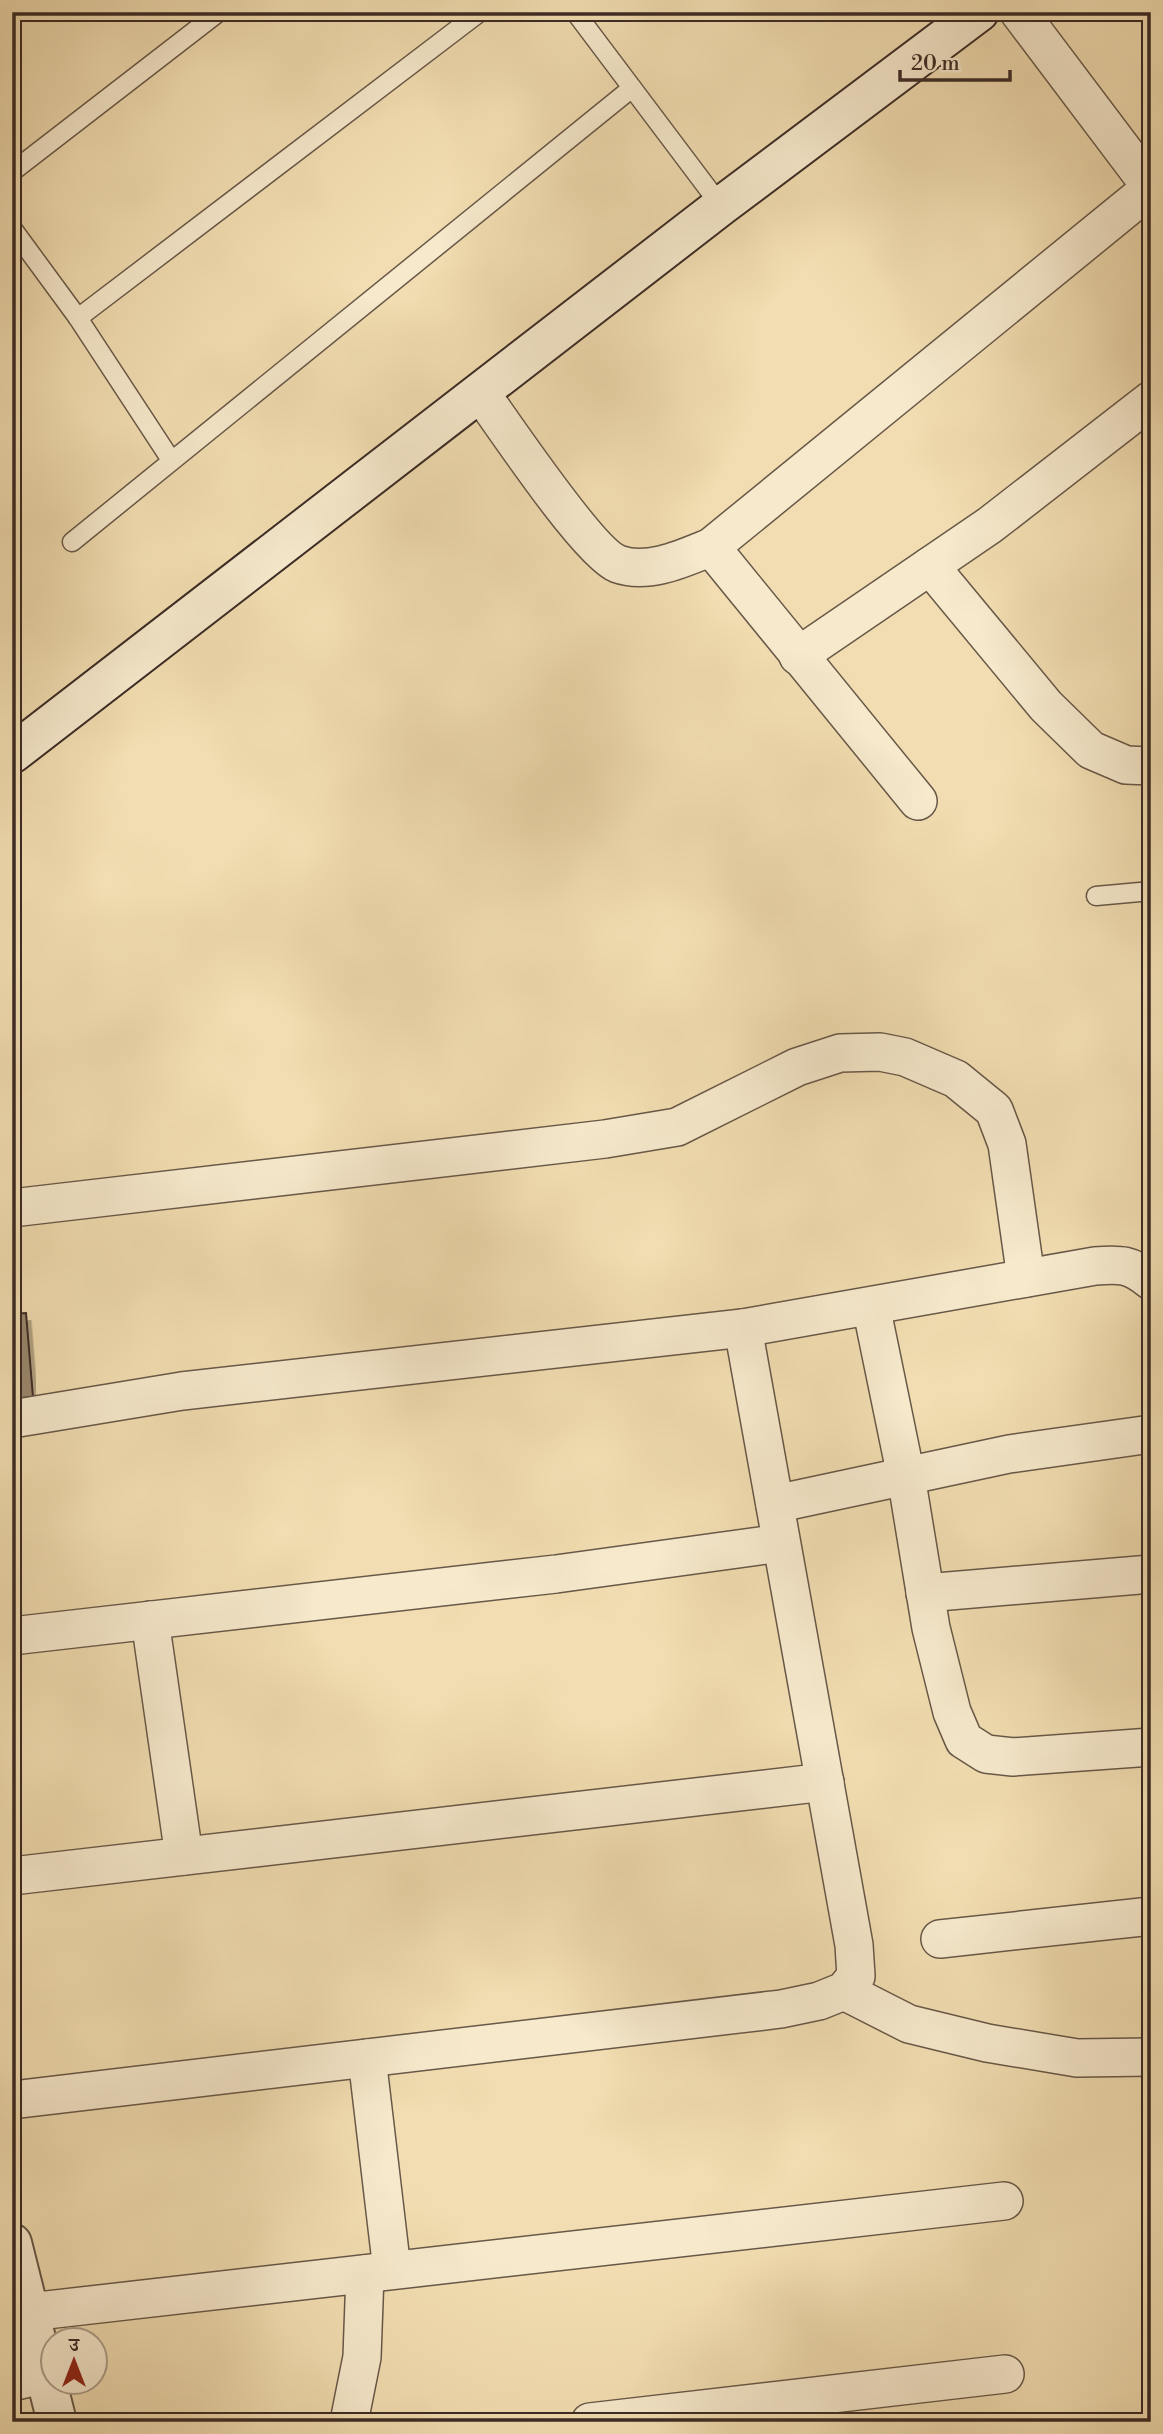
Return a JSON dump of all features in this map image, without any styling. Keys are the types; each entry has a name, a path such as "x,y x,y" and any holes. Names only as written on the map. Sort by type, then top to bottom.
{"main road":[{"path":"12,754 721,206 979,12"},
{"path":"12,2243 29,2312 29,2378 57,2422"}],"street":[{"path":"480,392 587,538 617,564 645,567 679,561 711,547 1151,188 1019,12"},
{"path":"798,656 990,525 1151,400"},
{"path":"711,547 918,802"},
{"path":"930,566 1046,706 1091,750 1126,765 1151,766"},
{"path":"12,1208 605,1139 677,1127 797,1067 839,1053 880,1052 905,1057 956,1079 994,1110 1007,1144 1026,1278"},
{"path":"12,1419 182,1391 743,1328 1119,1264 1137,1269 1151,1281"},
{"path":"871,1306 906,1476 932,1628 952,1712 964,1740 986,1754 1013,1757 1151,1747"},
{"path":"12,2100 781,2008 819,2001 845,1991 856,1976 854,1945 743,1328"},
{"path":"775,1504 1009,1454 1151,1434"},
{"path":"12,1636 556,1574 781,1543"},
{"path":"925,1593 1151,1574"},
{"path":"150,1620 184,1856"},
{"path":"12,1876 825,1782"},
{"path":"940,1939 1151,1916"},
{"path":"845,1991 909,2024 986,2043 1077,2058 1151,2057"},
{"path":"349,2422 378,2272 367,2058"},
{"path":"29,2312 1004,2201"},
{"path":"590,2422 1005,2374"}],"lane":[{"path":"12,172 219,12"},
{"path":"78,318 480,12"},
{"path":"575,12 721,206"},
{"path":"72,542 632,88"},
{"path":"12,228 78,318 171,460"},
{"path":"1096,896 1151,891"}],"building":[{"path":"26,1313 33,1397 12,1399 12,1314"}]}
